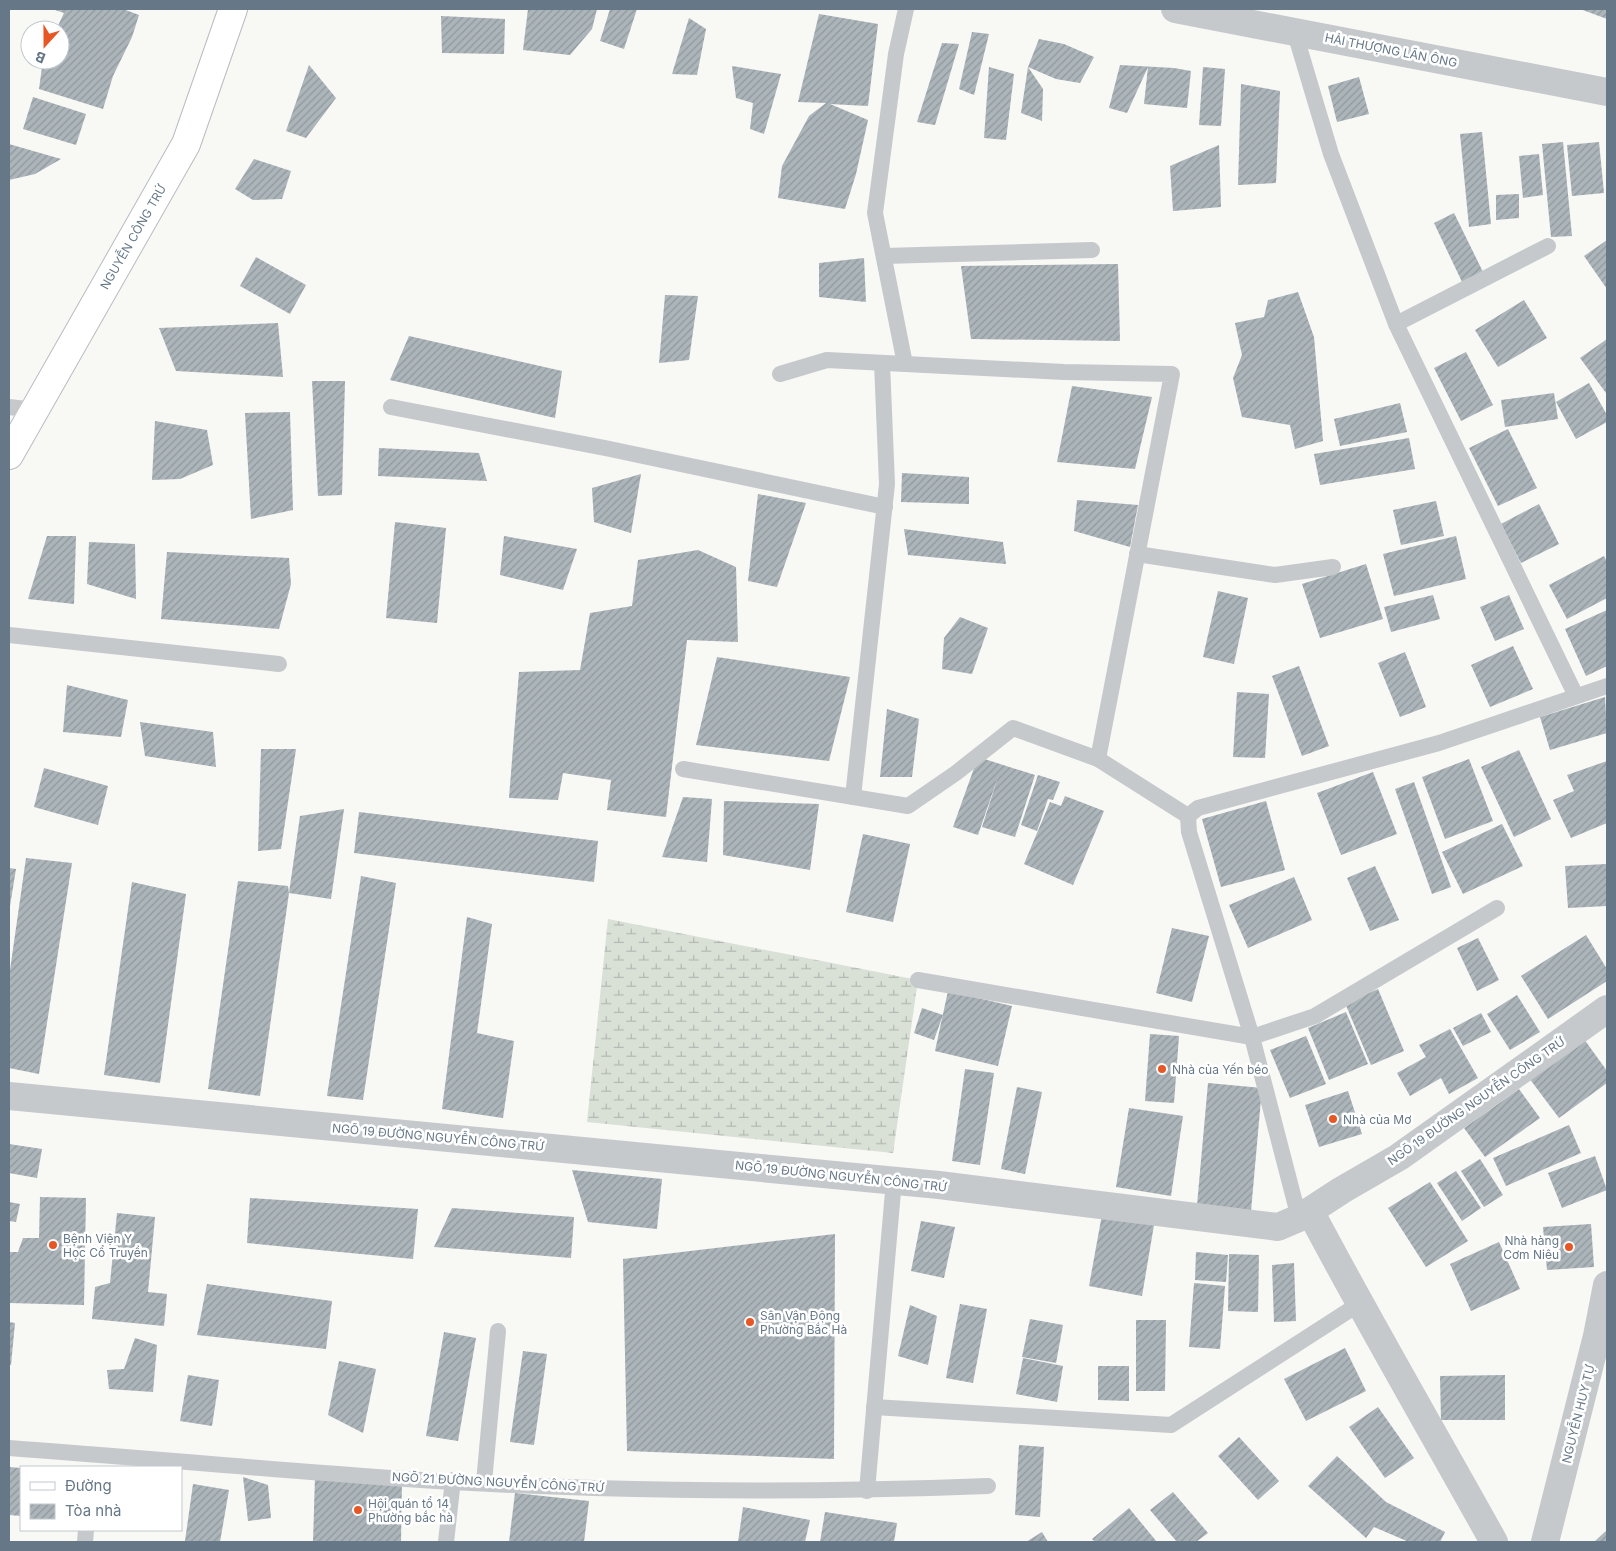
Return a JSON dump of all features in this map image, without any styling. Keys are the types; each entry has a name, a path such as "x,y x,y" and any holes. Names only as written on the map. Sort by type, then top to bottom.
{"main road":[{"name":"NGUYỄN CÔNG TRỨ","path":"9,455 21,408 186,144 234,9"}],"street":[{"name":"HẢI THƯỢNG LÃN ÔNG","path":"1175,9 1294,30 1607,92"},
{"name":"NGÕ 19 ĐƯỜNG NGUYỄN CÔNG TRỨ","path":"9,1096 894,1180 1278,1227 1304,1215 1399,1157 1607,1009"},
{"path":"1304,1215 1399,1371 1494,1542"},
{"name":"NGUYỄN HUY TỰ","path":"1545,1542 1597,1336 1607,1285"}],"lane":[{"path":"904,364 875,213 896,54 906,9"},
{"path":"1294,30 1331,154 1396,324 1576,696"},
{"path":"1396,324 1548,246"},
{"path":"884,256 1092,250"},
{"path":"780,374 827,360 1064,372 1172,374 1098,759"},
{"path":"853,797 888,484 882,363"},
{"path":"391,407 605,448 885,507"},
{"path":"1137,554 1275,575 1333,567"},
{"path":"9,635 279,664"},
{"path":"1188,816 1198,808 1439,743 1607,686"},
{"path":"683,769 908,806 956,773 1013,728 1098,759 1188,816"},
{"path":"1188,816 1189,832 1304,1215"},
{"path":"918,980 1252,1037 1315,1016 1497,908"},
{"path":"867,1490 894,1180"},
{"path":"874,1407 1171,1425 1359,1304"},
{"path":"484,1482 498,1331"},
{"name":"NGÕ 21 ĐƯỜNG NGUYỄN CÔNG TRỨ","path":"9,1448 96,1461 595,1488 867,1490 988,1486"},
{"path":"446,1542 453,1480"}],"green space":[{"path":"608,919 918,980 893,1153 587,1122"}],"building":[{"path":"52,9 123,9 139,15 132,37 113,76 103,109 39,89 42,70 70,70 70,20 61,20 64,13"},
{"path":"528,9 597,9 592,29 570,55 523,50"},
{"path":"610,9 637,9 624,49 600,41"},
{"path":"1580,9 1607,9 1607,19"},
{"path":"819,14 878,24 868,106 830,104 868,120 856,174 845,209 778,198 782,166 809,116 826,103 798,102"},
{"path":"441,16 505,19 504,54 442,53"},
{"path":"689,18 706,29 697,75 672,74"},
{"path":"972,32 989,34 974,95 959,89"},
{"path":"1039,39 1064,44 1094,57 1080,83 1056,79 1028,67"},
{"path":"942,43 959,44 935,125 917,122"},
{"path":"309,65 336,98 306,138 286,131"},
{"path":"1120,65 1174,68 1191,71 1187,108 1144,104 1148,67 1127,113 1109,108"},
{"path":"732,66 781,74 764,134 750,129 753,103 736,98"},
{"path":"989,67 1014,74 1006,140 984,138"},
{"path":"1028,67 1043,89 1042,121 1021,113"},
{"path":"1203,67 1225,69 1221,126 1199,125"},
{"path":"1359,77 1369,114 1337,122 1328,86"},
{"path":"1241,84 1280,91 1276,183 1238,185"},
{"path":"33,97 86,114 76,145 23,129"},
{"path":"1482,132 1491,224 1469,227 1460,134"},
{"path":"1563,142 1572,236 1551,237 1542,144"},
{"path":"1599,142 1604,193 1572,196 1567,145"},
{"path":"9,144 61,159 35,174 9,180"},
{"path":"1219,145 1221,207 1173,211 1170,166"},
{"path":"1539,154 1543,195 1523,198 1519,156"},
{"path":"254,159 291,171 282,199 253,200 235,189"},
{"path":"1519,194 1519,218 1496,220 1496,195"},
{"path":"1454,213 1484,274 1463,284 1434,223"},
{"path":"1607,240 1607,289 1584,256"},
{"path":"256,257 306,285 290,314 240,286"},
{"path":"864,258 866,302 819,297 819,263"},
{"path":"1118,264 1120,341 971,339 961,266"},
{"path":"1298,292 1314,337 1323,441 1295,449 1290,425 1242,417 1233,378 1242,355 1235,323 1264,317 1268,300"},
{"path":"665,295 698,296 689,360 659,363"},
{"path":"1524,300 1547,338 1498,367 1475,330"},
{"path":"278,323 283,377 176,371 159,328"},
{"path":"409,336 562,371 555,418 390,380"},
{"path":"1607,339 1607,392 1606,393 1580,358"},
{"path":"1466,352 1493,405 1461,421 1434,368"},
{"path":"312,381 345,381 342,495 318,496"},
{"path":"1589,383 1607,415 1607,422 1576,439 1556,402"},
{"path":"1072,386 1152,397 1135,469 1057,462"},
{"path":"1554,393 1558,419 1505,427 1501,400"},
{"path":"1400,403 1407,432 1340,446 1334,419"},
{"path":"290,412 293,510 251,519 245,413"},
{"path":"155,421 207,430 213,465 180,479 152,480"},
{"path":"1508,429 1537,488 1498,506 1469,448"},
{"path":"1409,438 1415,469 1320,485 1314,454"},
{"path":"379,448 479,453 487,481 378,476"},
{"path":"902,473 969,477 969,504 901,502"},
{"path":"641,474 631,533 594,522 592,488"},
{"path":"758,494 806,503 777,587 748,581"},
{"path":"1077,500 1138,505 1130,547 1074,531"},
{"path":"1436,501 1444,536 1401,545 1393,510"},
{"path":"1539,504 1559,544 1521,563 1501,524"},
{"path":"395,522 446,528 437,623 386,618"},
{"path":"904,529 1003,542 1006,564 908,555"},
{"path":"47,536 76,536 74,604 28,599"},
{"path":"504,536 577,549 563,590 500,575"},
{"path":"1456,536 1466,579 1394,596 1383,554"},
{"path":"89,542 135,544 136,599 87,584"},
{"path":"698,550 736,567 738,642 687,640 666,817 607,810 611,780 563,773 558,800 509,798 519,672 580,670 590,613 632,606 638,560"},
{"path":"167,552 289,558 291,584 279,629 161,619"},
{"path":"1604,556 1607,562 1607,598 1567,619 1549,585"},
{"path":"1366,564 1383,619 1320,638 1302,584"},
{"path":"1218,591 1248,598 1234,664 1203,657"},
{"path":"1433,595 1440,619 1391,632 1384,607"},
{"path":"1509,595 1524,629 1495,641 1480,607"},
{"path":"1607,610 1607,666 1586,676 1565,629"},
{"path":"960,617 988,628 972,674 942,669 944,638"},
{"path":"1513,646 1533,689 1490,707 1471,665"},
{"path":"1405,652 1426,707 1400,717 1378,663"},
{"path":"717,657 850,677 829,761 696,745"},
{"path":"1299,666 1329,746 1302,756 1272,676"},
{"path":"67,685 128,700 121,737 63,732"},
{"path":"1237,692 1269,694 1265,758 1233,757"},
{"path":"1605,697 1607,733 1550,750 1540,717"},
{"path":"887,709 919,719 912,777 880,777"},
{"path":"140,722 213,732 216,767 145,756"},
{"path":"261,749 296,749 281,849 258,851"},
{"path":"1519,750 1551,819 1514,837 1481,767"},
{"path":"978,757 1035,775 1015,837 982,827 999,774 978,835 953,827"},
{"path":"1469,759 1493,821 1445,839 1422,777"},
{"path":"1607,761 1607,823 1571,838 1553,800 1574,791 1567,775"},
{"path":"44,768 108,786 98,825 34,807"},
{"path":"1373,772 1397,834 1341,855 1317,793"},
{"path":"1038,775 1060,782 1053,800 1048,799 1037,831 1021,825"},
{"path":"1414,782 1451,887 1432,894 1395,789"},
{"path":"1065,796 1104,811 1073,885 1024,864 1050,802 1061,806"},
{"path":"683,797 712,799 707,862 662,857"},
{"path":"724,801 819,804 810,870 723,855"},
{"path":"1266,801 1285,870 1221,887 1202,819"},
{"path":"344,809 331,899 289,893 300,816"},
{"path":"359,812 598,841 594,882 354,853"},
{"path":"1502,824 1523,866 1463,894 1442,852"},
{"path":"863,834 910,844 893,922 846,912"},
{"path":"26,858 72,863 39,1074 9,1068 9,977"},
{"path":"1607,864 1607,906 1568,908 1565,866"},
{"path":"1375,866 1399,920 1370,931 1347,878"},
{"path":"9,868 16,869 10,906 9,906"},
{"path":"361,876 396,883 363,1100 327,1096"},
{"path":"1294,877 1312,920 1248,948 1229,905"},
{"path":"238,881 288,886 289,893 260,1096 208,1089"},
{"path":"132,882 186,894 160,1083 104,1075"},
{"path":"467,917 492,924 477,1033 514,1041 503,1118 442,1109"},
{"path":"1172,928 1209,936 1192,1002 1156,993"},
{"path":"1586,935 1607,969 1607,981 1548,1019 1521,976"},
{"path":"1478,938 1499,980 1477,991 1457,948"},
{"path":"1378,989 1404,1051 1371,1065 1345,1003"},
{"path":"948,991 1012,1006 998,1066 935,1051"},
{"path":"1517,995 1540,1032 1510,1050 1487,1014"},
{"path":"922,1008 943,1015 934,1040 914,1033"},
{"path":"1346,1012 1368,1064 1329,1080 1308,1028"},
{"path":"1481,1013 1491,1032 1463,1046 1453,1028"},
{"path":"1450,1029 1478,1078 1449,1094 1441,1078 1410,1096 1397,1073 1426,1057 1419,1045"},
{"name":"Nhà của Yến béo","path":"1150,1034 1179,1036 1174,1103 1145,1101"},
{"path":"1306,1036 1326,1084 1290,1098 1270,1050"},
{"path":"1584,1039 1607,1071 1607,1083 1559,1118 1529,1078"},
{"path":"965,1069 994,1073 980,1165 952,1161"},
{"path":"1208,1083 1262,1088 1251,1211 1197,1205"},
{"path":"1017,1087 1042,1092 1025,1174 1001,1169"},
{"path":"1519,1089 1540,1118 1485,1157 1464,1128"},
{"name":"Nhà của Mơ","path":"1348,1091 1362,1134 1319,1147 1305,1105"},
{"path":"1129,1108 1183,1116 1171,1196 1116,1187"},
{"path":"1569,1125 1581,1153 1506,1186 1493,1158"},
{"path":"9,1144 42,1149 37,1178 9,1173"},
{"path":"1595,1156 1607,1190 1562,1208 1548,1173"},
{"path":"1480,1159 1503,1195 1484,1207 1461,1171"},
{"path":"572,1170 662,1179 657,1229 588,1222"},
{"path":"1456,1171 1481,1208 1462,1221 1437,1183"},
{"path":"1430,1182 1468,1241 1426,1267 1388,1208"},
{"name":"Bệnh Viện Y Học Cổ Truyền","path":"40,1197 86,1198 84,1305 9,1303 9,1252 18,1252 23,1238 39,1238"},
{"path":"250,1198 418,1209 413,1259 247,1243"},
{"path":"9,1202 20,1204 16,1222 9,1221"},
{"path":"452,1208 574,1217 571,1258 434,1247"},
{"path":"1103,1209 1155,1219 1142,1296 1089,1286"},
{"path":"117,1213 155,1217 148,1292 167,1294 164,1326 92,1319 95,1287 110,1283"},
{"path":"921,1221 955,1227 944,1278 911,1271"},
{"name":"Nhà hàng Cơm Niêu","path":"1591,1224 1594,1267 1547,1270 1543,1227"},
{"path":"835,1234 834,1459 627,1451 623,1259"},
{"path":"1499,1242 1520,1289 1471,1311 1450,1264"},
{"path":"1196,1252 1228,1255 1226,1282 1195,1280"},
{"path":"1229,1254 1259,1255 1258,1312 1228,1311"},
{"path":"1294,1263 1296,1321 1274,1322 1272,1265"},
{"path":"1194,1283 1225,1286 1220,1349 1189,1347"},
{"path":"207,1284 332,1301 326,1349 197,1335"},
{"path":"960,1304 987,1309 973,1383 946,1378"},
{"path":"910,1305 937,1316 928,1365 898,1356"},
{"path":"1030,1319 1063,1325 1056,1363 1022,1357"},
{"path":"1136,1320 1166,1320 1165,1391 1136,1391"},
{"path":"9,1322 15,1323 11,1365 9,1365"},
{"path":"444,1332 476,1338 458,1441 426,1436"},
{"path":"135,1338 157,1345 153,1392 109,1389 107,1370 124,1369"},
{"path":"1345,1348 1366,1391 1306,1421 1284,1379"},
{"path":"523,1351 547,1354 534,1445 510,1442"},
{"path":"1023,1358 1063,1366 1057,1402 1016,1394"},
{"path":"339,1361 376,1369 363,1433 328,1415"},
{"path":"1098,1366 1129,1366 1129,1401 1098,1400"},
{"path":"188,1375 219,1380 212,1426 180,1421"},
{"path":"1505,1375 1505,1420 1441,1420 1440,1376"},
{"path":"1378,1407 1414,1458 1385,1478 1349,1427"},
{"path":"1239,1437 1279,1481 1258,1500 1218,1456"},
{"path":"1019,1445 1044,1447 1040,1517 1015,1515"},
{"path":"1337,1456 1386,1502 1445,1532 1440,1542 1409,1542 1374,1527 1366,1538 1308,1486"},
{"path":"9,1467 20,1468 20,1516 9,1515"},
{"name":"Hội quán tổ 14 Phường bắc hà","path":"315,1476 402,1478 401,1542 313,1542"},
{"path":"243,1477 268,1485 271,1518 248,1521"},
{"path":"193,1484 229,1490 220,1542 185,1541"},
{"path":"1173,1492 1208,1533 1196,1542 1177,1542 1150,1510"},
{"path":"515,1493 589,1501 584,1542 509,1542"},
{"path":"743,1507 810,1520 805,1542 738,1542"},
{"path":"1129,1508 1157,1542 1095,1542 1092,1539"},
{"path":"825,1512 897,1523 894,1542 820,1542"},
{"path":"1607,1530 1607,1542 1594,1542"},
{"path":"1042,1532 1048,1542 1026,1542"}],"place":[{"name":"Nhà của Yến béo","path":"1162,1069"},
{"name":"Nhà của Mơ","path":"1333,1119"},
{"name":"Bệnh Viện Y Học Cổ Truyền","path":"53,1245"},
{"name":"Nhà hàng Cơm Niêu","path":"1569,1247"},
{"name":"Sân Vận Động Phường Bắc Hà","path":"750,1322"},
{"name":"Hội quán tổ 14 Phường bắc hà","path":"358,1510"}]}
